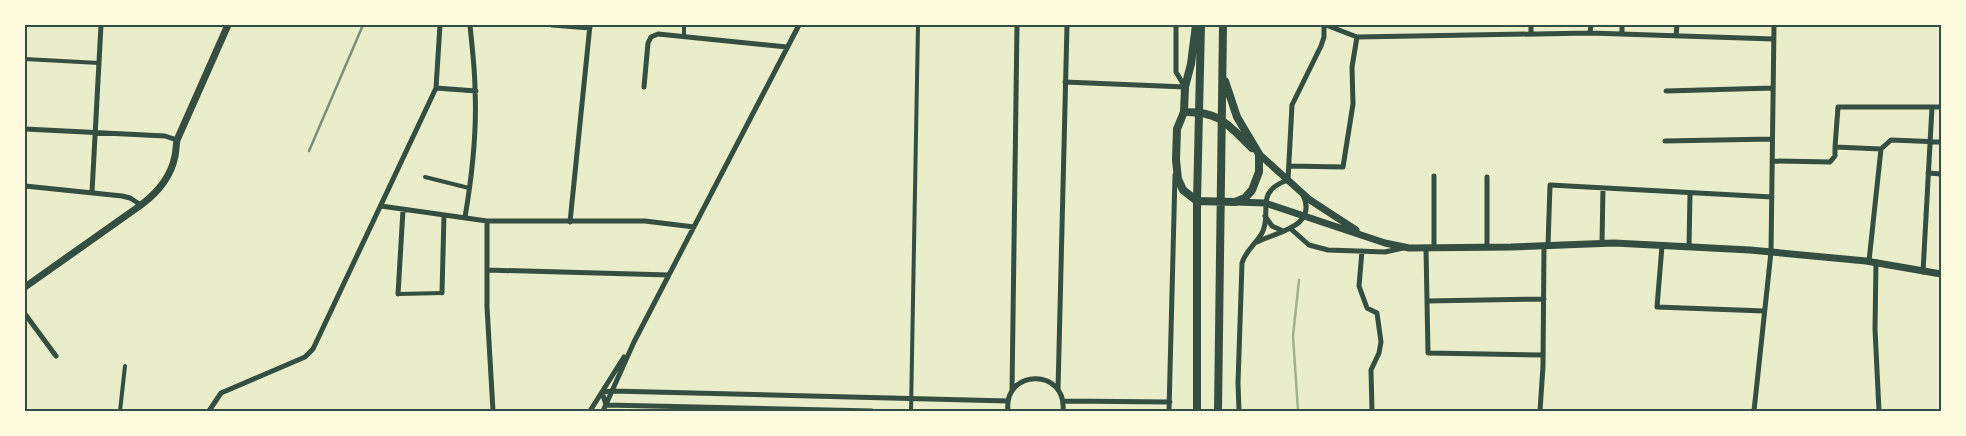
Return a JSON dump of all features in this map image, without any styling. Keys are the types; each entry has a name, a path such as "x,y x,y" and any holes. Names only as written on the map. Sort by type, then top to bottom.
{"main road":[{"path":"25,286 141,205 164,182 174,160 178,140 228,25"},
{"path":"1196,25 1191,64 1185,86 1184,112 1177,129 1176,160 1178,179 1183,190 1197,201 1265,203 1385,243 1407,247 1602,244 1689,247 1771,252 1873,262 1941,274"},
{"path":"1196,411 1197,201 1201,25"},
{"path":"1218,411 1219,202 1223,25"},
{"path":"1222,68 1228,94 1237,118 1259,154 1259,172 1256,182 1245,198 1235,202"},
{"path":"1184,112 1200,111 1221,118 1302,194 1364,236"}],"street":[{"path":"92,192 101,25"},
{"path":"209,411 221,393 305,357 313,349 436,88 440,25"},
{"path":"464,217 470,188 476,91 470,25"},
{"path":"552,25 590,27 570,222"},
{"path":"684,25 684,37"},
{"path":"604,411 634,342 799,25"},
{"path":"911,411 916,229 918,25"},
{"path":"1008,411 1008,401 1012,391 1017,25"},
{"path":"1058,390 1067,25"},
{"path":"1176,25 1176,72 1185,86"},
{"path":"1239,411 1238,383 1242,263 1245,255 1261,234 1265,225 1265,203 1275,186 1288,180 1292,105 1321,46 1325,25 1357,36 1590,33 1774,39"},
{"path":"1531,25 1531,34"},
{"path":"1590,33 1591,25"},
{"path":"1622,25 1622,34"},
{"path":"1676,36 1677,25"},
{"path":"1754,411 1771,252 1774,25"},
{"path":"644,87 648,43 651,37 658,34 787,47"},
{"path":"1289,166 1343,167 1353,104 1352,67 1357,36"},
{"path":"25,59 99,63"},
{"path":"1065,82 1185,86"},
{"path":"436,88 476,91"},
{"path":"1666,91 1773,88"},
{"path":"1923,272 1932,107"},
{"path":"1772,161 1830,162 1834,156 1838,108 1941,107"},
{"path":"25,129 165,136 178,140"},
{"path":"1665,141 1772,139"},
{"path":"1835,147 1881,148 1891,140 1941,142"},
{"path":"1879,411 1873,262 1881,148"},
{"path":"1169,411 1176,160"},
{"path":"1928,173 1941,174"},
{"path":"1434,176 1427,300 1428,353 1543,355"},
{"path":"425,177 470,188"},
{"path":"1486,247 1487,177"},
{"path":"1540,411 1550,185 1772,197"},
{"path":"25,186 127,197 141,205"},
{"path":"1602,244 1603,188"},
{"path":"1254,243 1291,229 1298,224 1304,215 1305,200 1302,194"},
{"path":"1689,247 1690,194"},
{"path":"381,206 487,221 645,221 694,228"},
{"path":"404,210 398,294 442,293 444,215"},
{"path":"1265,216 1272,226 1284,231"},
{"path":"487,221 487,307 493,411"},
{"path":"1291,229 1309,246 1328,250 1385,252 1407,247"},
{"path":"1662,246 1657,307 1764,311"},
{"path":"1362,251 1359,286 1367,308 1377,313 1381,342 1380,353 1370,370 1372,411"},
{"path":"487,270 669,275"},
{"path":"1427,300 1544,299"},
{"path":"25,314 56,356"},
{"path":"590,411 634,342"},
{"path":"120,411 125,366"},
{"path":"1012,391 1026,380 1038,378 1050,382 1058,390 1063,401 1063,411"},
{"path":"602,392 1008,401"},
{"path":"602,392 606,405"},
{"path":"1063,401 1170,402"},
{"path":"606,405 692,409 872,411"}],"waterway":[{"path":"1298,411 1293,336 1299,280"}],"railway":[{"path":"309,151 363,25"}]}
